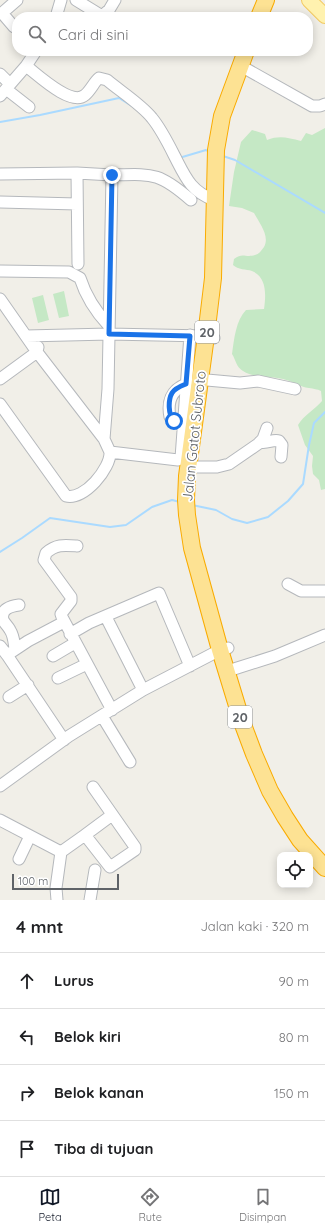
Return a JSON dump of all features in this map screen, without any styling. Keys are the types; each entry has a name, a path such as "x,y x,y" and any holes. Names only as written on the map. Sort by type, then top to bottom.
{"highway":[{"path":"261,12 266,0"},
{"path":"271,12 276,0"},
{"name":"Jalan Gatot Subroto","path":"190,500 196,467 207,380 214,259 214,200 222,116 244,56"},
{"name":"Jalan Gatot Subroto","path":"253,56 230,118 219,157 223,238 221,275 189,455 190,500 196,545 242,722 270,791 281,811 300,840 325,868"},
{"name":"Jalan Gatot Subroto","path":"224,649 234,669 258,739 277,785 296,820 325,856"}],"main road":[{"path":"309,0 325,16"}],"street":[{"path":"12,24 2,13 2,10 17,0"},
{"path":"57,12 61,0"},
{"path":"76,0 96,12"},
{"path":"107,12 115,0"},
{"path":"5,90 33,56"},
{"path":"26,66 64,94 74,98 80,98 86,95 99,78 107,80 152,118 185,177 201,194 214,200"},
{"path":"248,70 312,106 320,106 325,104"},
{"path":"0,74 5,90 29,107"},
{"path":"77,173 78,264 80,278 92,305 109,330"},
{"path":"0,174 77,173 112,175 138,174 156,176 171,183 191,200"},
{"path":"104,439 108,389 112,175"},
{"path":"0,202 78,204"},
{"path":"69,272 78,264"},
{"path":"0,271 69,272 80,278"},
{"path":"0,299 37,352 104,439 110,452 109,461 101,475 96,481 79,494 71,497 66,496 0,404"},
{"path":"26,336 109,330 210,337"},
{"path":"0,379 37,352 41,335"},
{"path":"110,452 179,459 181,456 190,336"},
{"path":"207,380 240,384 258,381 295,389"},
{"path":"196,467 223,466 248,452 260,442 266,434 267,428"},
{"path":"260,442 263,443 274,440 279,441 282,448 281,457"},
{"path":"77,546 60,545 50,549 44,557 45,562 71,598 71,601 61,614 86,664 130,762"},
{"path":"288,584 301,590 325,591"},
{"path":"53,656 89,623 159,593 190,666"},
{"path":"7,650 14,640 11,631 2,619 2,615 5,609 11,606 19,605"},
{"path":"106,616 143,690"},
{"path":"7,650 64,622"},
{"path":"234,669 276,656 325,635"},
{"path":"0,786 64,740 143,690 224,649"},
{"path":"7,650 28,686 64,740"},
{"path":"58,678 86,664"},
{"path":"9,697 28,686"},
{"path":"85,835 106,864 110,867 134,852 136,849 93,787"},
{"path":"57,900 56,888 61,852 112,815"},
{"path":"0,820 61,852"},
{"path":"19,858 30,836"},
{"path":"90,900 95,870"}],"green space":[{"path":"325,128 325,489 321,490 319,480 313,474 313,456 305,445 298,425 303,418 322,401 321,391 283,379 257,376 247,373 239,368 232,354 236,330 240,319 246,310 264,309 265,298 263,282 257,274 252,271 235,267 233,265 234,259 242,255 252,256 258,254 264,247 266,239 264,230 254,213 242,208 229,206 234,172 241,142 252,130 265,134 267,140 280,137 301,141 306,133 312,135"},
{"path":"64,291 69,316 59,318 53,294"},
{"path":"43,295 49,320 38,323 32,298"}],"waterway":[{"path":"0,122 119,98 135,108"},
{"path":"179,158 206,150 209,152"},
{"path":"223,156 235,160 325,213"},
{"path":"192,505 216,510 232,519 247,523 268,517 288,501 303,484 314,423 325,412"},
{"path":"0,552 50,518 110,527 126,525 152,507 172,500 180,502"}],"route":[{"path":"112,175 109,334 190,336 186,384 173,392 171,397 170,417 174,421"}]}
